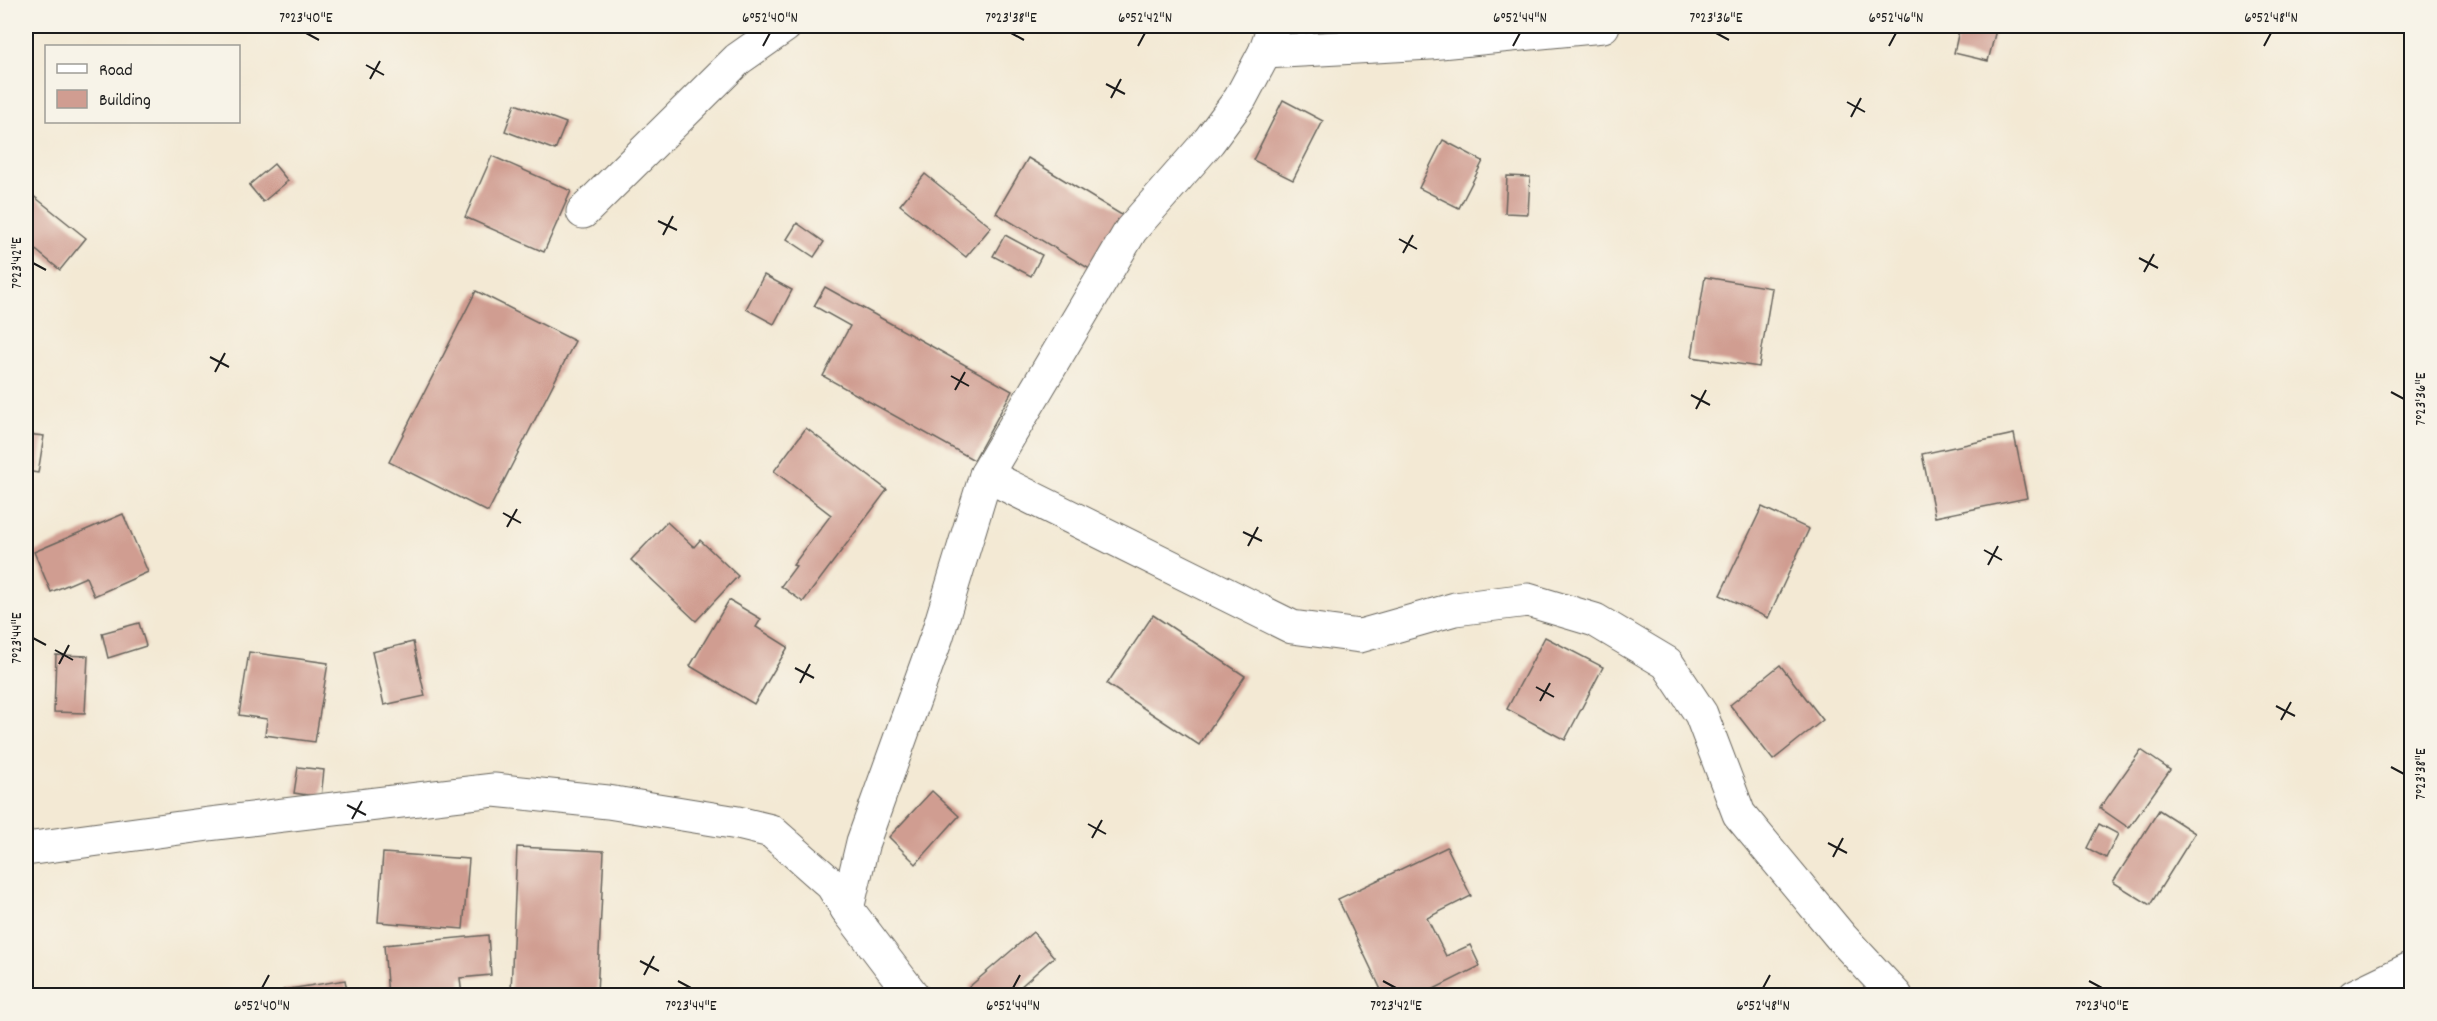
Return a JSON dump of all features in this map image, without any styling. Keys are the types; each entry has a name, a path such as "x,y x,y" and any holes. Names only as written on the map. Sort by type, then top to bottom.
{"street":[{"path":"583,212 738,59 785,26"},
{"path":"847,909 863,842 937,636 986,475 1131,230 1209,141 1240,99 1270,39 1430,43 1603,26"},
{"path":"986,475 1292,627 1360,636 1455,609 1528,600 1595,620 1667,663 1701,714 1739,814 1841,937 1896,996"},
{"path":"26,849 209,824 494,790 608,802 738,823 771,831 832,885 847,909 913,996"},
{"path":"2354,996 2412,968"}],"building":[{"path":"1960,26 1997,26 1988,61 1954,53"},
{"path":"1283,100 1323,121 1293,180 1253,160"},
{"path":"515,104 566,123 555,150 505,131"},
{"path":"1443,140 1483,161 1459,208 1419,188"},
{"path":"492,156 571,191 544,252 465,217"},
{"path":"1028,158 1130,220 1098,274 996,213"},
{"path":"274,164 288,181 263,202 249,185"},
{"path":"925,174 991,227 966,257 900,205"},
{"path":"1507,176 1530,177 1528,214 1505,213"},
{"path":"26,190 86,238 60,270 26,242"},
{"path":"797,223 824,242 814,257 787,239"},
{"path":"1005,235 1042,255 1031,276 993,256"},
{"path":"764,275 792,290 774,324 746,309"},
{"path":"1705,277 1772,288 1759,367 1692,357"},
{"path":"825,287 1012,391 974,460 823,376 850,326 814,306"},
{"path":"476,291 575,341 488,512 389,462"},
{"path":"806,428 887,490 803,602 781,586 796,566 793,565 831,515 774,471"},
{"path":"26,434 44,436 38,473 26,471"},
{"path":"2014,434 2027,498 1935,517 1922,454"},
{"path":"1762,507 1809,529 1768,618 1720,595"},
{"path":"123,514 148,572 94,596 86,577 51,592 34,552"},
{"path":"667,522 694,547 700,540 738,576 696,621 631,560"},
{"path":"729,600 761,619 756,627 788,647 754,704 690,666"},
{"path":"1153,615 1245,676 1199,745 1107,684"},
{"path":"139,623 146,646 108,658 102,633"},
{"path":"1545,637 1603,667 1565,740 1507,709"},
{"path":"413,642 425,696 384,705 372,652"},
{"path":"249,652 328,663 315,742 265,735 267,719 239,715"},
{"path":"56,655 88,656 85,713 54,712"},
{"path":"1780,665 1823,720 1773,760 1730,705"},
{"path":"2141,750 2170,770 2129,828 2100,808"},
{"path":"298,767 324,770 321,797 294,793"},
{"path":"932,791 959,816 916,864 889,837"},
{"path":"2159,810 2195,833 2150,905 2113,882"},
{"path":"2099,824 2118,834 2106,858 2087,848"},
{"path":"517,847 604,851 597,994 511,991"},
{"path":"1447,847 1471,896 1427,918 1446,956 1470,945 1480,966 1420,996 1384,996 1338,899"},
{"path":"383,853 469,859 463,929 378,922"},
{"path":"1033,932 1054,957 1010,996 977,996 969,987"},
{"path":"488,935 491,975 460,978 462,996 388,996 384,945"},
{"path":"345,980 348,996 284,996 283,990"}]}
